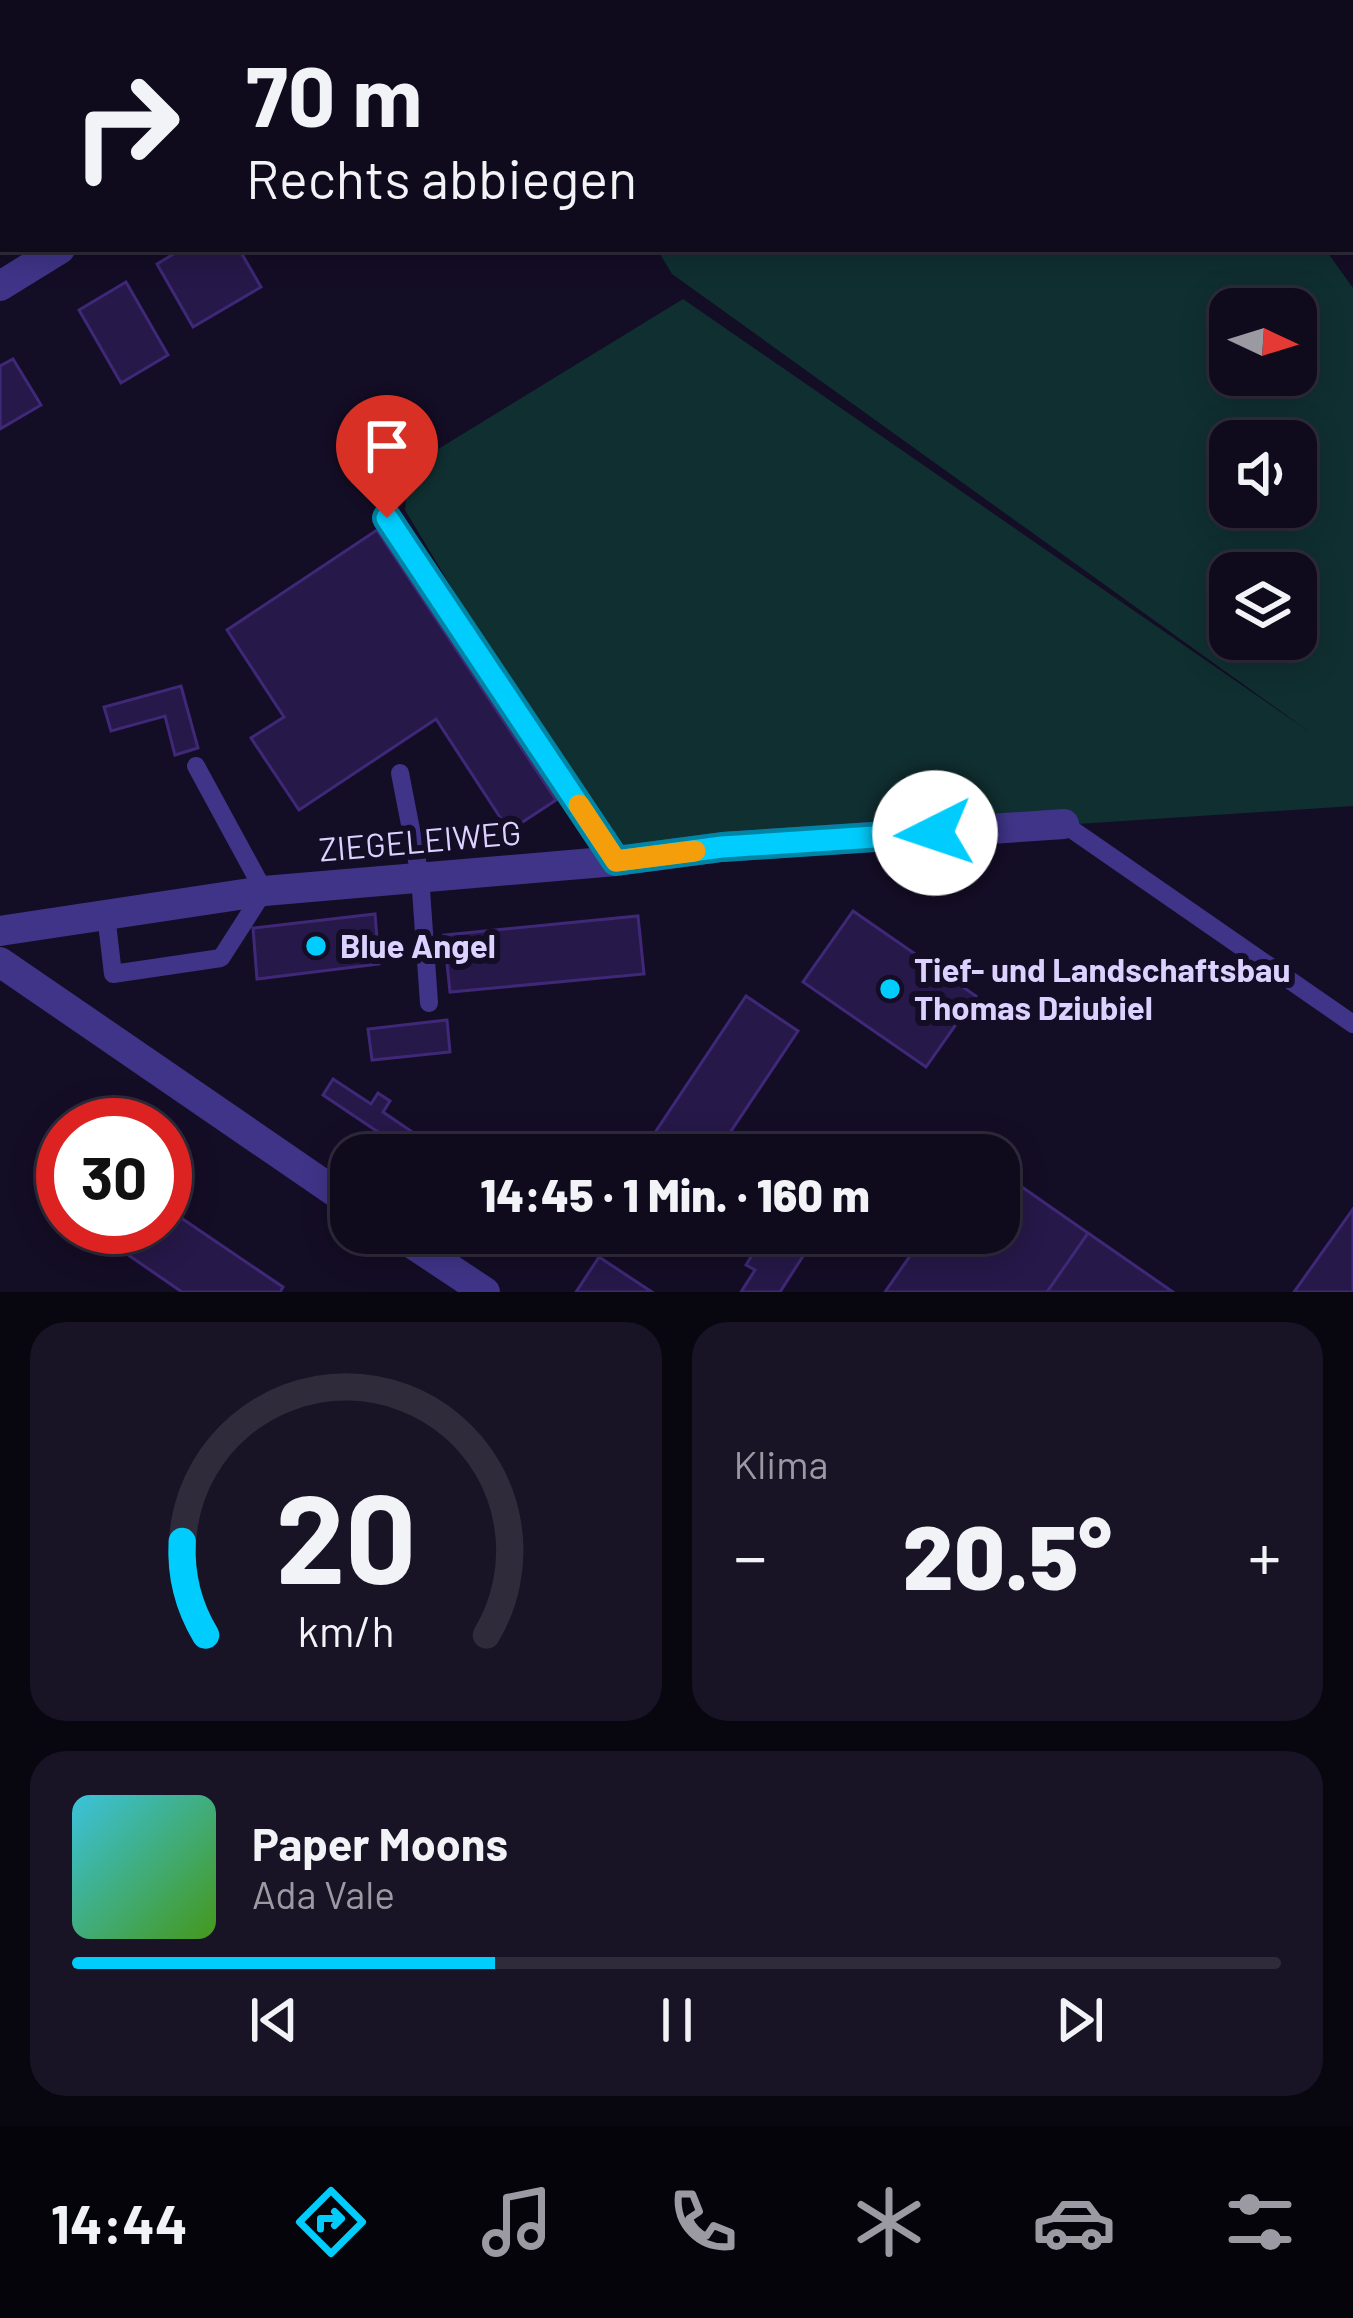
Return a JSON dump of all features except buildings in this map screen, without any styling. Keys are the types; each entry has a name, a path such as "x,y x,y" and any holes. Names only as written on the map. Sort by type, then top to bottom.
{"street":[{"path":"0,286 55,252"},
{"name":"ZIEGELEIWEG","path":"0,931 264,891 616,861 722,847 1064,824"},
{"path":"0,962 330,1189"},
{"path":"428,1254 485,1292"}],"lane":[{"path":"387,518 616,861"},
{"path":"106,915 113,974 200,962 221,958 264,891 196,766"},
{"path":"400,773 420,876 429,1003"},
{"path":"1064,824 1353,1024"}],"green space":[{"path":"659,252 1327,252 1353,288 1353,806 722,847 616,861 405,510 409,467 683,299 1311,733 1209,660 1317,660 1317,552 1209,552 1209,660 672,274"}],"slow traffic":[{"path":"579,805 616,861 695,851"}],"place":[{"name":"Blue Angel","path":"316,946"},
{"name":"Tief- und Landschaftsbau Thomas Dziubiel","path":"890,989"}],"route":[{"path":"387,518 616,861 722,847 935,833"}]}
